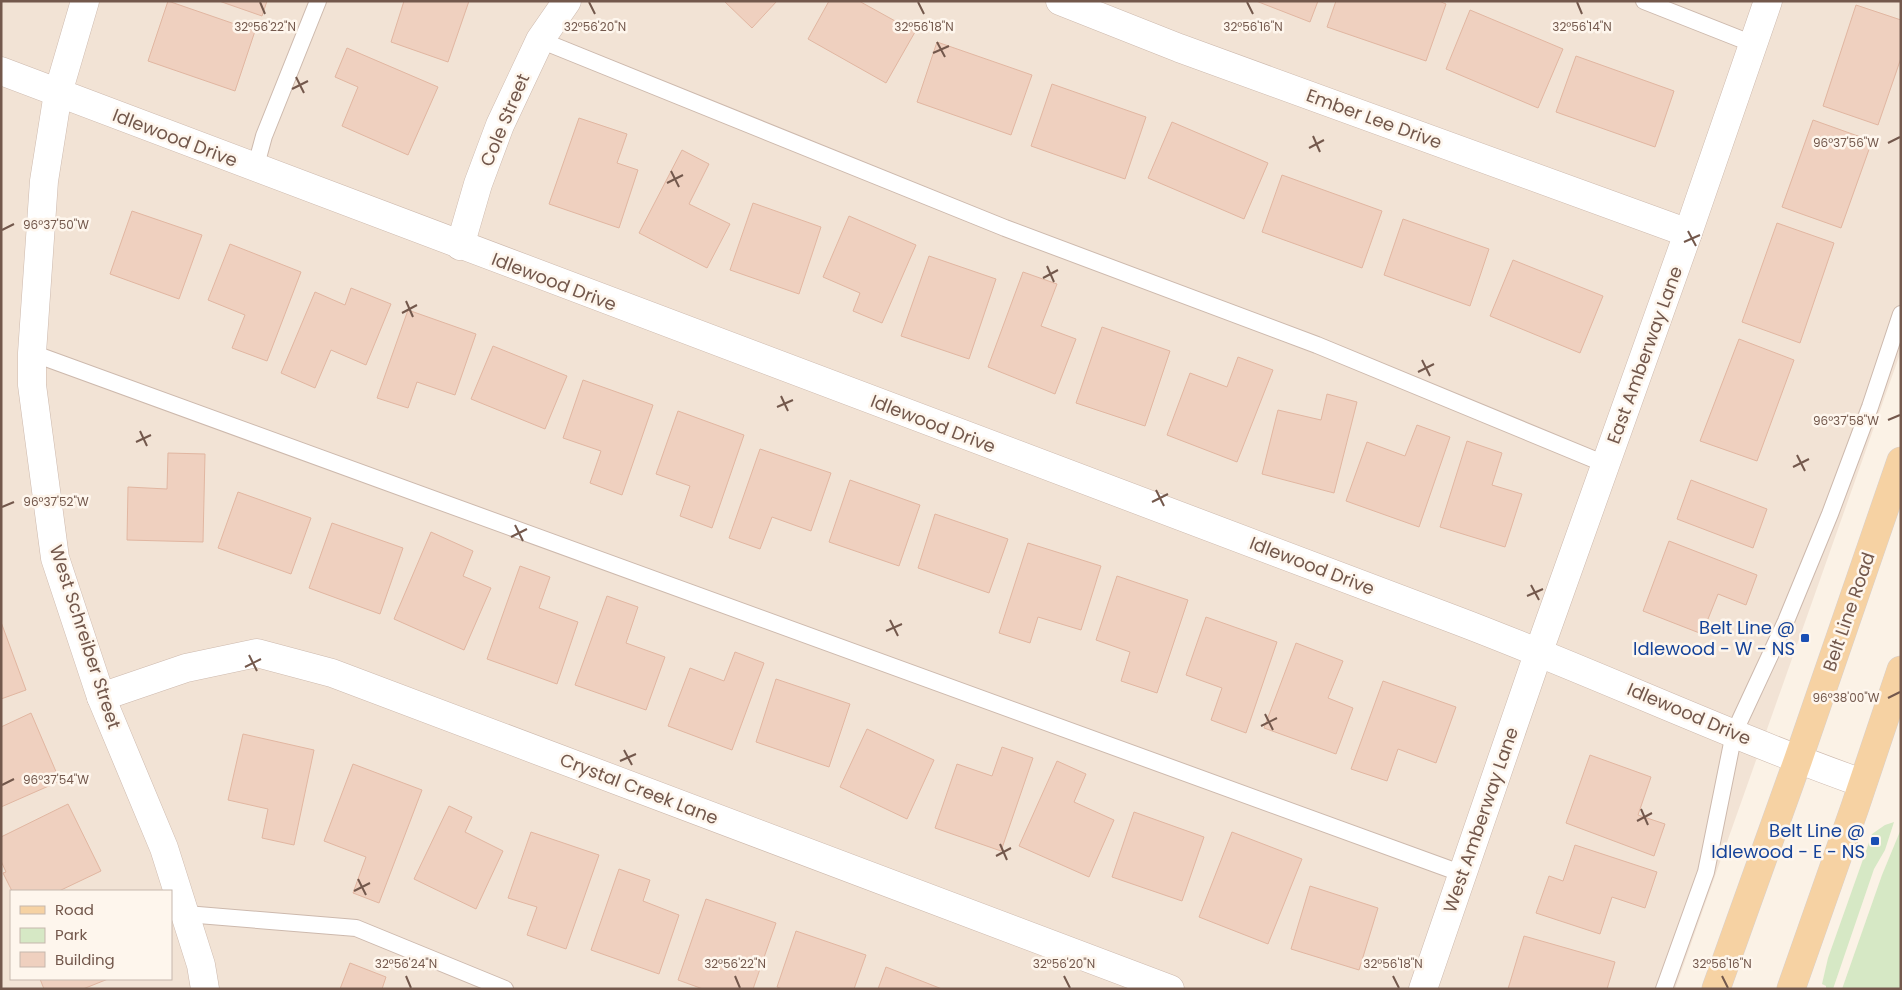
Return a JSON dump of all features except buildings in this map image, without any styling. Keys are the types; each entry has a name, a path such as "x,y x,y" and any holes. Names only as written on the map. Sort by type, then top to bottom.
{"main road":[{"name":"Belt Line Road","path":"1716,989 1798,760 1901,461"},
{"path":"1791,989 1901,670"}],"street":[{"name":"West Schreiber Street","path":"85,1 58,93 44,181 32,354 32,385 55,558 101,697 164,848 201,965 205,989"},
{"name":"Cole Street","path":"460,246 478,184 500,125 540,40 566,1"},
{"name":"Ember Lee Drive","path":"1060,1 1179,48 1688,233"},
{"name":"East Amberway Lane","path":"1539,651 1688,233 1768,1"},
{"name":"Idlewood Drive","path":"1,71 255,169 1539,651 1798,760 1862,783"},
{"name":"West Amberway Lane","path":"1423,989 1539,651"},
{"name":"Crystal Creek Lane","path":"101,697 186,668 257,653 332,673 1170,989"}],"lane":[{"path":"255,169 264,136 318,1"},
{"path":"1644,1 1753,44"},
{"path":"540,40 1005,228 1317,345 1605,464"},
{"path":"1664,989 1706,872 1734,733 1786,620 1830,514 1870,407 1901,314"},
{"path":"32,354 1463,874"},
{"path":"186,914 356,928 505,989"}],"shaded area":[{"path":"1,1 1901,1 1901,351 1675,989 1,989"}],"green space":[{"path":"1894,822 1885,850 1874,869 1833,989 1826,989 1826,986 1822,984 1828,958 1872,834 1885,825"},
{"path":"1901,829 1901,989 1842,989 1882,875"}],"place":[{"name":"Belt Line @ Idlewood - W - NS","path":"1805,638"},
{"name":"Belt Line @ Idlewood - E - NS","path":"1875,841"}]}
